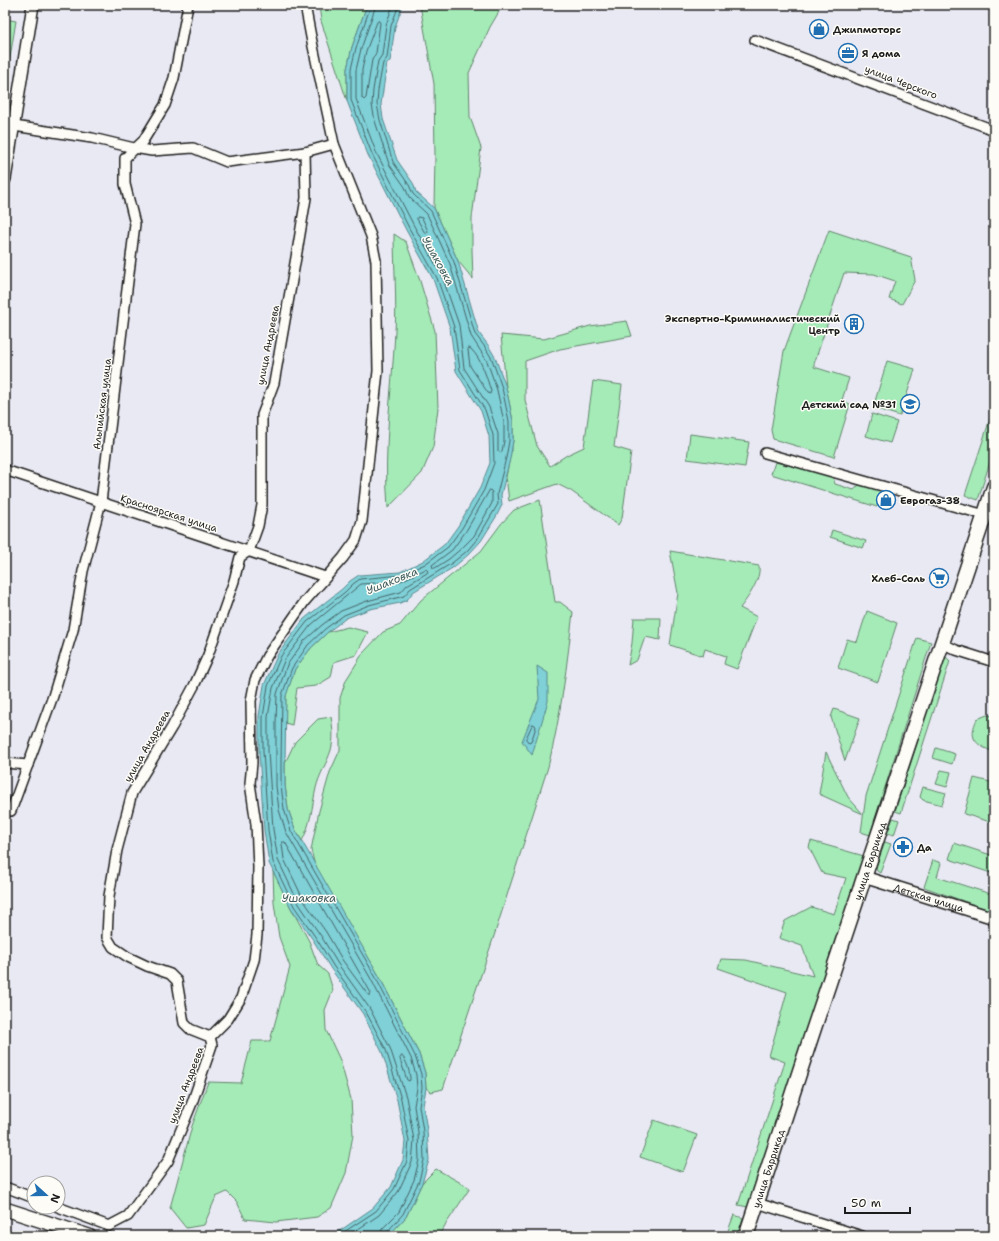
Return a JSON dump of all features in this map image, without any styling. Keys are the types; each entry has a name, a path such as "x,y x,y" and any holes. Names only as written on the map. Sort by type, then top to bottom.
{"main road":[{"name":"улица Баррикад","path":"746,1236 994,487"},
{"path":"5,1209 89,1236"}],"street":[{"path":"5,180 33,5"},
{"name":"Альпийская улица","path":"11,811 53,696 73,630 83,571 101,502 135,224 125,184 125,158 143,141 165,105 174,78 188,5"},
{"path":"210,1037 228,1019 241,998 254,960 257,935 258,867 256,824 250,782 252,763 251,701 255,680 267,656 305,601 343,558 356,540 362,521 378,371 375,249 334,144 305,5"},
{"name":"улица Черского","path":"755,40 994,130"},
{"path":"14,126 92,138 152,151 193,148 227,162 305,152 334,144"},
{"name":"улица Андреева","path":"66,1210 109,1226 128,1216 168,1160 192,1103 212,1045 210,1037 190,1029 184,1023 177,981 170,974 128,957 113,947 107,937 109,896 118,850 132,793 172,727 194,686 208,655 234,580 240,557 249,551 258,526 262,505 262,414 274,383 306,198 305,152"},
{"path":"765,453 985,515"},
{"name":"Красноярская улица","path":"5,470 325,577"},
{"path":"942,643 956,650 994,662"},
{"path":"5,763 28,765"},
{"name":"Детская улица","path":"864,877 994,918"},
{"path":"5,1187 26,1195"},
{"path":"757,1203 862,1236"}],"green space":[{"path":"319,5 367,5 352,47 347,69 347,101 321,21"},
{"path":"420,5 503,5 490,27 469,73 470,117 481,148 472,218 473,279 458,261 434,208 434,84"},
{"path":"5,19 16,21 5,88"},
{"path":"829,230 911,257 915,280 902,304 889,299 895,281 874,274 844,273 814,364 814,367 849,378 842,400 850,404 834,457 773,439 771,430 784,351"},
{"path":"394,234 406,242 420,281 435,331 438,408 433,447 422,473 388,508 387,442 396,320"},
{"path":"627,321 632,336 560,349 525,361 525,400 537,446 550,466 567,455 584,447 593,381 622,385 614,447 631,452 622,518 618,525 571,491 557,484 509,501 506,477 513,441 513,421 506,387 501,335 544,339 590,326"},
{"path":"887,361 915,369 900,416 873,408"},
{"path":"992,413 994,414 994,449 978,500 965,495"},
{"path":"872,414 897,422 890,443 866,436"},
{"path":"690,434 749,442 745,467 687,459"},
{"path":"775,462 832,475 835,484 854,490 860,484 883,491 877,507 771,474"},
{"path":"540,500 555,602 560,602 573,612 557,729 548,767 443,1089 431,1092 426,1088 425,1073 419,1054 378,974 315,866 311,850 319,811 330,772 340,750 340,698 346,680 363,653 383,632 400,625 421,600 481,551 501,524 514,510"},
{"path":"832,530 866,541 863,548 830,537"},
{"path":"670,551 759,566 756,582 740,608 757,617 737,669 724,664 726,656 705,649 703,656 670,645 678,593"},
{"path":"867,611 897,623 878,682 838,668 847,639 857,642"},
{"path":"634,618 661,618 660,640 645,637 637,660 628,665 632,643"},
{"path":"348,627 368,632 356,655 334,662 331,677 316,686 297,688 292,725 285,723 286,695 295,669 311,648 328,632"},
{"path":"917,638 931,642 870,835 861,832 866,796"},
{"path":"945,656 950,661 901,813 895,811"},
{"path":"834,709 860,718 845,761 831,717"},
{"path":"987,715 994,716 994,752 982,747 973,736 974,726 977,719"},
{"path":"331,717 333,742 317,783 309,822 302,841 295,829 288,809 285,785 285,763 295,742 318,719"},
{"path":"936,748 955,754 952,764 933,758"},
{"path":"826,752 848,797 863,814 819,794"},
{"path":"941,770 951,772 947,787 936,784"},
{"path":"974,778 994,783 994,823 964,814"},
{"path":"923,787 946,793 942,805 923,800 920,797"},
{"path":"893,818 899,820 894,835 887,833"},
{"path":"811,841 864,856 748,1207 738,1205 785,1062 769,1056 787,992 718,968 721,959 746,960 813,976 802,946 779,938 785,921 811,907 834,914 846,878 822,873 809,847"},
{"path":"885,842 891,844 880,873 877,871 876,867"},
{"path":"954,843 994,856 994,874 949,859"},
{"path":"933,860 941,863 937,877 994,895 994,912 924,887"},
{"path":"273,871 309,941 318,965 328,974 333,990 325,1010 326,1030 340,1060 351,1099 353,1135 346,1173 331,1208 317,1217 276,1222 245,1219 237,1202 227,1192 216,1197 204,1225 186,1228 170,1208 192,1126 208,1082 241,1083 252,1041 270,1041 290,967 279,937 274,903"},
{"path":"654,1120 697,1135 683,1172 640,1157"},
{"path":"436,1169 470,1188 438,1236 388,1236 406,1217 422,1183"},
{"path":"734,1215 743,1218 737,1236 726,1236"}],"water":[{"name":"Ушаковка","path":"367,5 403,5 395,27 390,61 387,63 381,104 383,119 397,160 413,183 416,192 434,208 458,261 479,333 495,357 506,387 513,421 513,441 501,495 502,505 481,541 454,567 413,592 407,600 400,603 370,609 346,618 328,632 311,648 295,669 286,696 285,785 288,809 295,829 378,974 419,1054 425,1073 426,1088 423,1106 427,1130 429,1160 422,1183 406,1217 388,1236 328,1236 341,1230 373,1208 391,1187 403,1160 405,1141 397,1100 382,1052 363,1014 291,908 269,863 264,830 259,752 259,716 264,685 278,654 304,619 350,581 359,575 400,572 423,561 445,544 458,526 480,488 490,463 489,436 481,411 456,371 450,328 433,279 368,155 347,101 347,69 352,47"},
{"path":"537,666 548,673 548,701 532,755 522,741 539,699"}],"place":[{"name":"Джипмоторс","path":"819,29"},
{"name":"Я дома","path":"848,53"},
{"name":"Экспертно-Криминалистический Центр","path":"854,324"},
{"name":"Детский сад №31","path":"910,404"},
{"name":"Еврогаз-38","path":"886,500"},
{"name":"Хлеб-Соль","path":"939,578"},
{"name":"Да","path":"903,847"}]}
